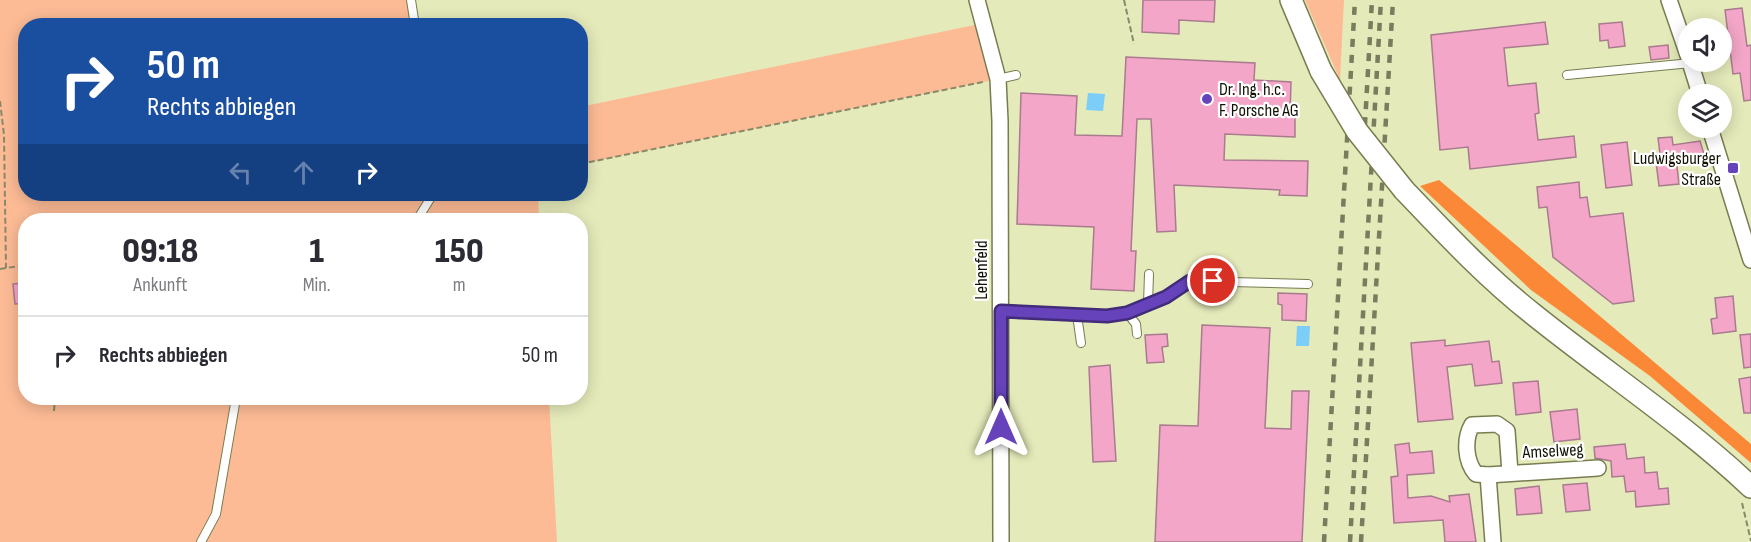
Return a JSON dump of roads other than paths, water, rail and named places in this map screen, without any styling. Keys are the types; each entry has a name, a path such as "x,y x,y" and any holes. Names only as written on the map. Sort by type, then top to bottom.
{"main road":[{"path":"1291,0 1321,71 1357,130 1404,190 1446,235 1517,301 1685,429 1749,485"}],"street":[{"name":"Lehenfeld","path":"977,0 998,79 1001,542"},
{"path":"1669,0 1678,26"},
{"path":"1713,138 1751,260"},
{"name":"Amselweg","path":"1510,472 1507,431 1497,424 1472,425 1466,435 1469,466 1476,474 1598,468"},
{"path":"1488,475 1493,542"}],"lane":[{"path":"411,0 414,18"},
{"path":"1567,75 1678,62"},
{"path":"998,79 1016,75"},
{"path":"1148,304 1149,274"},
{"path":"1001,311 1107,316 1127,313 1166,297 1190,281 1308,284"},
{"path":"1127,313 1136,324 1137,334"},
{"path":"1077,315 1081,343"},
{"path":"201,542 216,514 235,405"}],"water":[{"path":"1088,93 1105,94 1103,111 1086,110"},
{"path":"1297,326 1310,326 1309,346 1296,346"}],"railway":[{"path":"1324,542 1355,0"},
{"path":"1364,141 1372,0"},
{"path":"1350,542 1381,0"},
{"path":"1361,542 1393,0"}],"place":[{"name":"Dr. Ing. h.c. F. Porsche AG","path":"1207,99"},
{"name":"Ludwigsburger Straße","path":"1733,168"}]}
